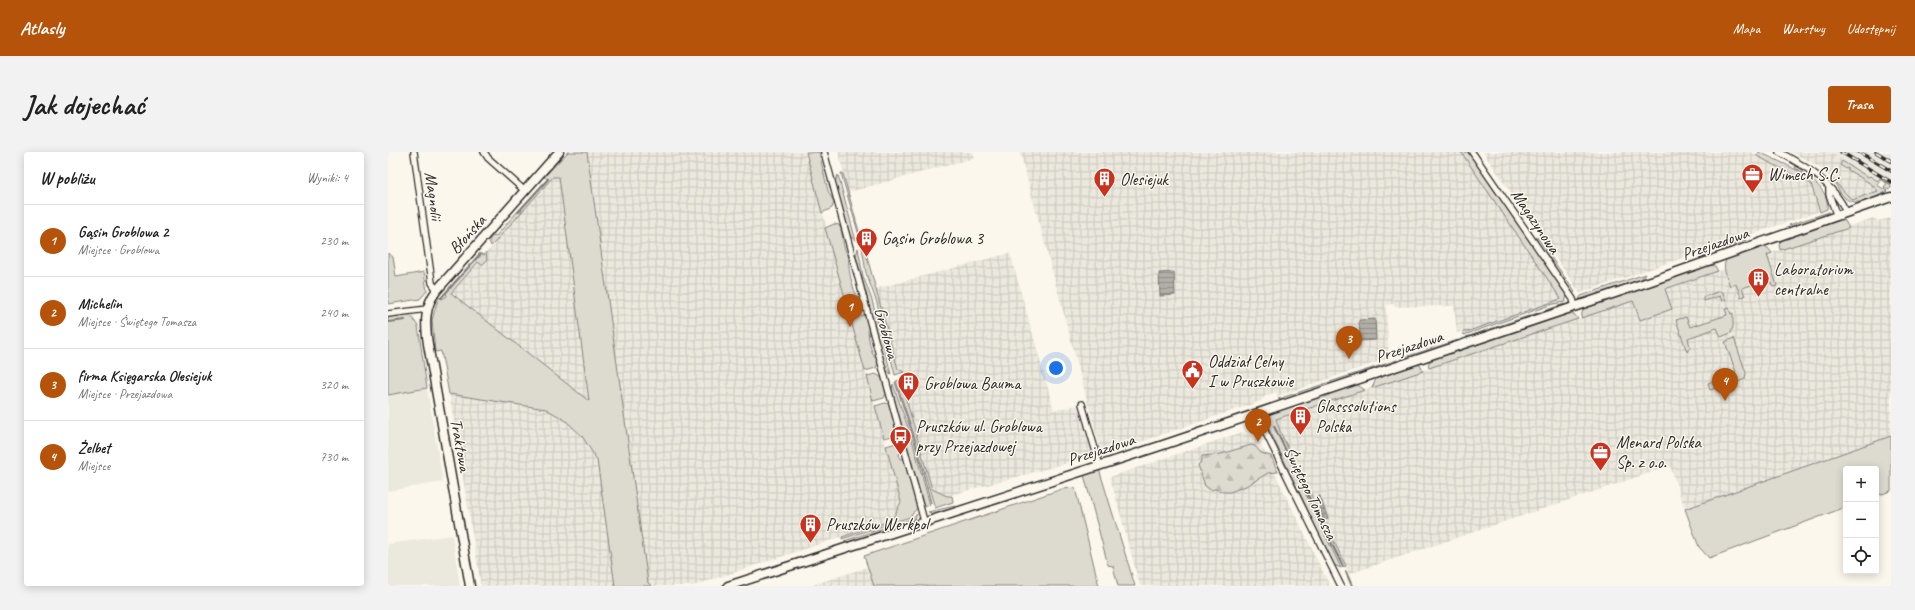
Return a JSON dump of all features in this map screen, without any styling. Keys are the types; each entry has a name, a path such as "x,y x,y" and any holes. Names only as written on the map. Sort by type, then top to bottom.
{"street":[{"name":"Magnolii","path":"414,152 432,283 437,290"},
{"path":"484,152 488,158 525,191"},
{"name":"Błońska","path":"427,309 437,290 559,152"},
{"name":"Groblowa","path":"824,152 924,521"},
{"name":"Magazynowa","path":"1472,152 1572,299 1575,306"},
{"path":"1779,152 1810,169 1836,194 1847,213"},
{"path":"1829,188 1829,194 1837,217"},
{"name":"Przejazdowa","path":"728,586 924,521 1100,466 1837,217 1891,197"},
{"path":"388,314 427,309"},
{"name":"Traktowa","path":"427,309 426,326 428,344 470,586"},
{"path":"1082,404 1100,466"},
{"name":"Świętego Tomasza","path":"1256,413 1340,586"}],"shaded area":[{"path":"587,152 806,152 901,502 892,520 693,586 652,586 648,583"},
{"path":"838,152 972,152 974,158 849,192"},
{"path":"1020,152 1461,152 1562,299 1466,332 1463,331 1457,333 1454,306 1395,307 1393,304 1386,305 1389,358 1278,396 1276,392 1265,396 1261,401 1102,455"},
{"path":"1483,152 1751,152 1811,185 1820,211 1580,293"},
{"path":"1792,152 1828,152 1843,160 1840,165 1871,184 1878,191 1852,201 1819,167"},
{"path":"1828,152 1891,152 1891,185 1880,178 1878,181 1870,176 1868,177"},
{"path":"553,177 559,177 589,402 451,293"},
{"path":"1873,218 1878,221 1891,218 1891,436 1685,509 1670,466 1349,574 1281,434 1276,419 1591,315"},
{"path":"1010,253 1054,410 1078,405 1093,456 947,496 932,489 902,385 906,378 904,372 898,369 875,289"},
{"path":"1174,272 1175,295 1160,296 1159,273"},
{"path":"1375,319 1376,340 1360,341 1359,320"},
{"path":"427,388 443,482 388,491 388,395"},
{"path":"449,394 546,409 565,420 582,436 597,460 615,586 481,586"},
{"path":"1242,432 1258,439 1330,586 1140,586 1110,477"},
{"path":"1320,496 1328,519 1324,520 1317,497"},
{"path":"452,535 460,586 388,586 388,544"},
{"path":"868,567 874,586 809,586"}],"green space":[{"path":"568,152 587,152 648,583 652,586 615,586 597,460 582,436 565,420 546,409 449,394 441,351 435,352 432,320 439,297 442,299 447,296 446,293 477,258 480,257 481,254 484,255 486,252 487,260 482,265 478,262 451,293 589,401 559,177 553,177 491,246 489,241 491,237 496,236 517,212 521,212 522,208 549,179 544,177"},
{"path":"806,152 819,152 828,191 834,202 832,208 822,213"},
{"path":"1461,152 1469,152 1567,296 1565,302 1553,304 1464,335 1463,331 1466,332 1561,299"},
{"path":"1759,152 1791,167 1813,181 1822,190 1827,199 1827,209 1820,212 1811,184 1757,156"},
{"path":"1842,161 1868,177 1870,176 1878,181 1880,178 1891,185 1891,188 1888,190 1884,187 1887,183 1881,180 1877,185 1887,191 1878,196 1860,202 1850,201 1845,198 1833,180 1852,200 1878,191 1871,184 1848,170 1848,168 1846,169 1840,165"},
{"path":"1796,166 1808,172 1816,180 1795,168"},
{"path":"841,173 843,173 861,239 860,239"},
{"path":"838,175 856,241 850,236 835,182"},
{"path":"1829,212 1821,218 1804,225 1789,225"},
{"path":"1840,219 1845,221 1849,228 1780,250 1779,245 1782,239"},
{"path":"834,224 839,225 841,229 844,248 849,256 849,269 852,284 863,309 862,312 850,315 825,228"},
{"path":"1537,237 1575,292 1573,294 1537,242"},
{"path":"1746,240 1743,245 1731,249 1726,247"},
{"path":"864,246 898,369 904,372 895,375 877,303 866,273 862,247"},
{"path":"1760,246 1768,248 1772,253 1767,255 1777,286 1773,287 1771,282 1760,285 1758,283 1742,288 1745,296 1741,297 1736,284 1730,286 1725,272 1725,261 1727,258"},
{"path":"858,248 863,276 872,300 891,374 886,370 856,256"},
{"path":"388,253 393,257 396,277 424,272 427,291 420,299 388,304"},
{"path":"1707,265 1715,266 1718,271 1665,289 1672,309 1640,320 1633,301 1581,318 1583,309 1587,306"},
{"path":"1645,274 1640,281 1586,299 1579,299 1581,296"},
{"path":"1720,291 1723,293 1726,300 1722,301 1720,296 1704,301 1703,297"},
{"path":"1564,304 1562,307 1469,338 1466,337"},
{"path":"1729,308 1731,314 1733,313 1733,327 1731,333 1721,337 1717,328 1688,338 1690,347 1687,352 1676,320 1686,317 1690,327 1727,315 1725,309"},
{"path":"1568,313 1574,314 1578,319 1429,368 1429,362 1434,357"},
{"path":"863,315 867,320 868,336 871,348 878,363 876,368 865,371 851,321"},
{"path":"411,316 418,326 427,388 388,395 388,317"},
{"path":"1734,338 1746,373 1745,379 1738,382 1734,381 1730,374 1736,372 1725,342"},
{"path":"1458,340 1408,359 1402,358"},
{"path":"1397,360 1394,363 1284,401 1278,399"},
{"path":"1416,364 1420,365 1423,371 1372,388 1377,377"},
{"path":"876,374 882,378 886,394 884,398 873,401 867,376"},
{"path":"906,378 902,385 932,489 947,496 952,496 953,502 935,508 914,435 896,381"},
{"path":"1719,379 1722,386 1710,390 1708,383"},
{"path":"895,382 914,437 931,503 913,437"},
{"path":"893,384 911,436 930,505 924,507 892,390"},
{"path":"1356,384 1365,390 1276,419 1281,434 1346,566 1344,567 1274,427 1341,568 1334,565 1269,429 1267,419 1271,413 1324,394 1325,397 1329,395 1329,392"},
{"path":"885,403 889,404 897,435 884,438 875,406"},
{"path":"1891,436 1891,491 1879,495 1879,466 1843,466 1843,508 1709,558 1699,547 1685,509"},
{"path":"900,442 902,452 899,454 900,459 904,458 917,508 910,517 842,539 842,537 892,520 901,502 886,446"},
{"path":"1251,445 1255,446 1261,453 1271,456 1278,472 1268,473 1246,486 1230,492 1215,489 1211,490 1205,486 1198,465 1202,461 1202,456 1221,454"},
{"path":"1099,469 1135,586 1118,586 1113,566 1108,565 1084,475"},
{"path":"1075,488 1099,586 874,586 864,556 1062,489"},
{"path":"955,506 953,509 937,514 928,512"},
{"path":"917,514 910,523 851,542 844,541 911,519"}],"waterway":[{"path":"518,212 548,179"},
{"path":"441,298 480,254"},
{"path":"388,322 405,320"},
{"path":"1274,426 1343,567"},
{"path":"1346,572 1352,586"}],"railway":[{"path":"1841,152 1891,182"},
{"path":"1859,152 1891,171"},
{"path":"1876,152 1891,161"}],"place":[{"name":"Wimech S.C.","path":"1752,194"},
{"name":"Olesiejuk","path":"1104,198"},
{"name":"Gąsin Groblowa 3","path":"866,258"},
{"name":"Laboratorium centralne","path":"1758,298"},
{"name":"Gąsin Groblowa 2","path":"850,327"},
{"name":"firma Księgarska Olesiejuk","path":"1349,359"},
{"name":"Oddział Celny I w Pruszkowie","path":"1192,390"},
{"name":"Żelbet","path":"1725,401"},
{"name":"Groblowa Bauma","path":"909,402"},
{"name":"Glasssolutions Polska","path":"1300,436"},
{"name":"Michelin","path":"1258,442"},
{"name":"Pruszków ul. Groblowa przy Przejazdowej","path":"901,456"},
{"name":"Menard Polska Sp. z o.o.","path":"1601,472"},
{"name":"Pruszków Werkpol","path":"810,544"}]}
